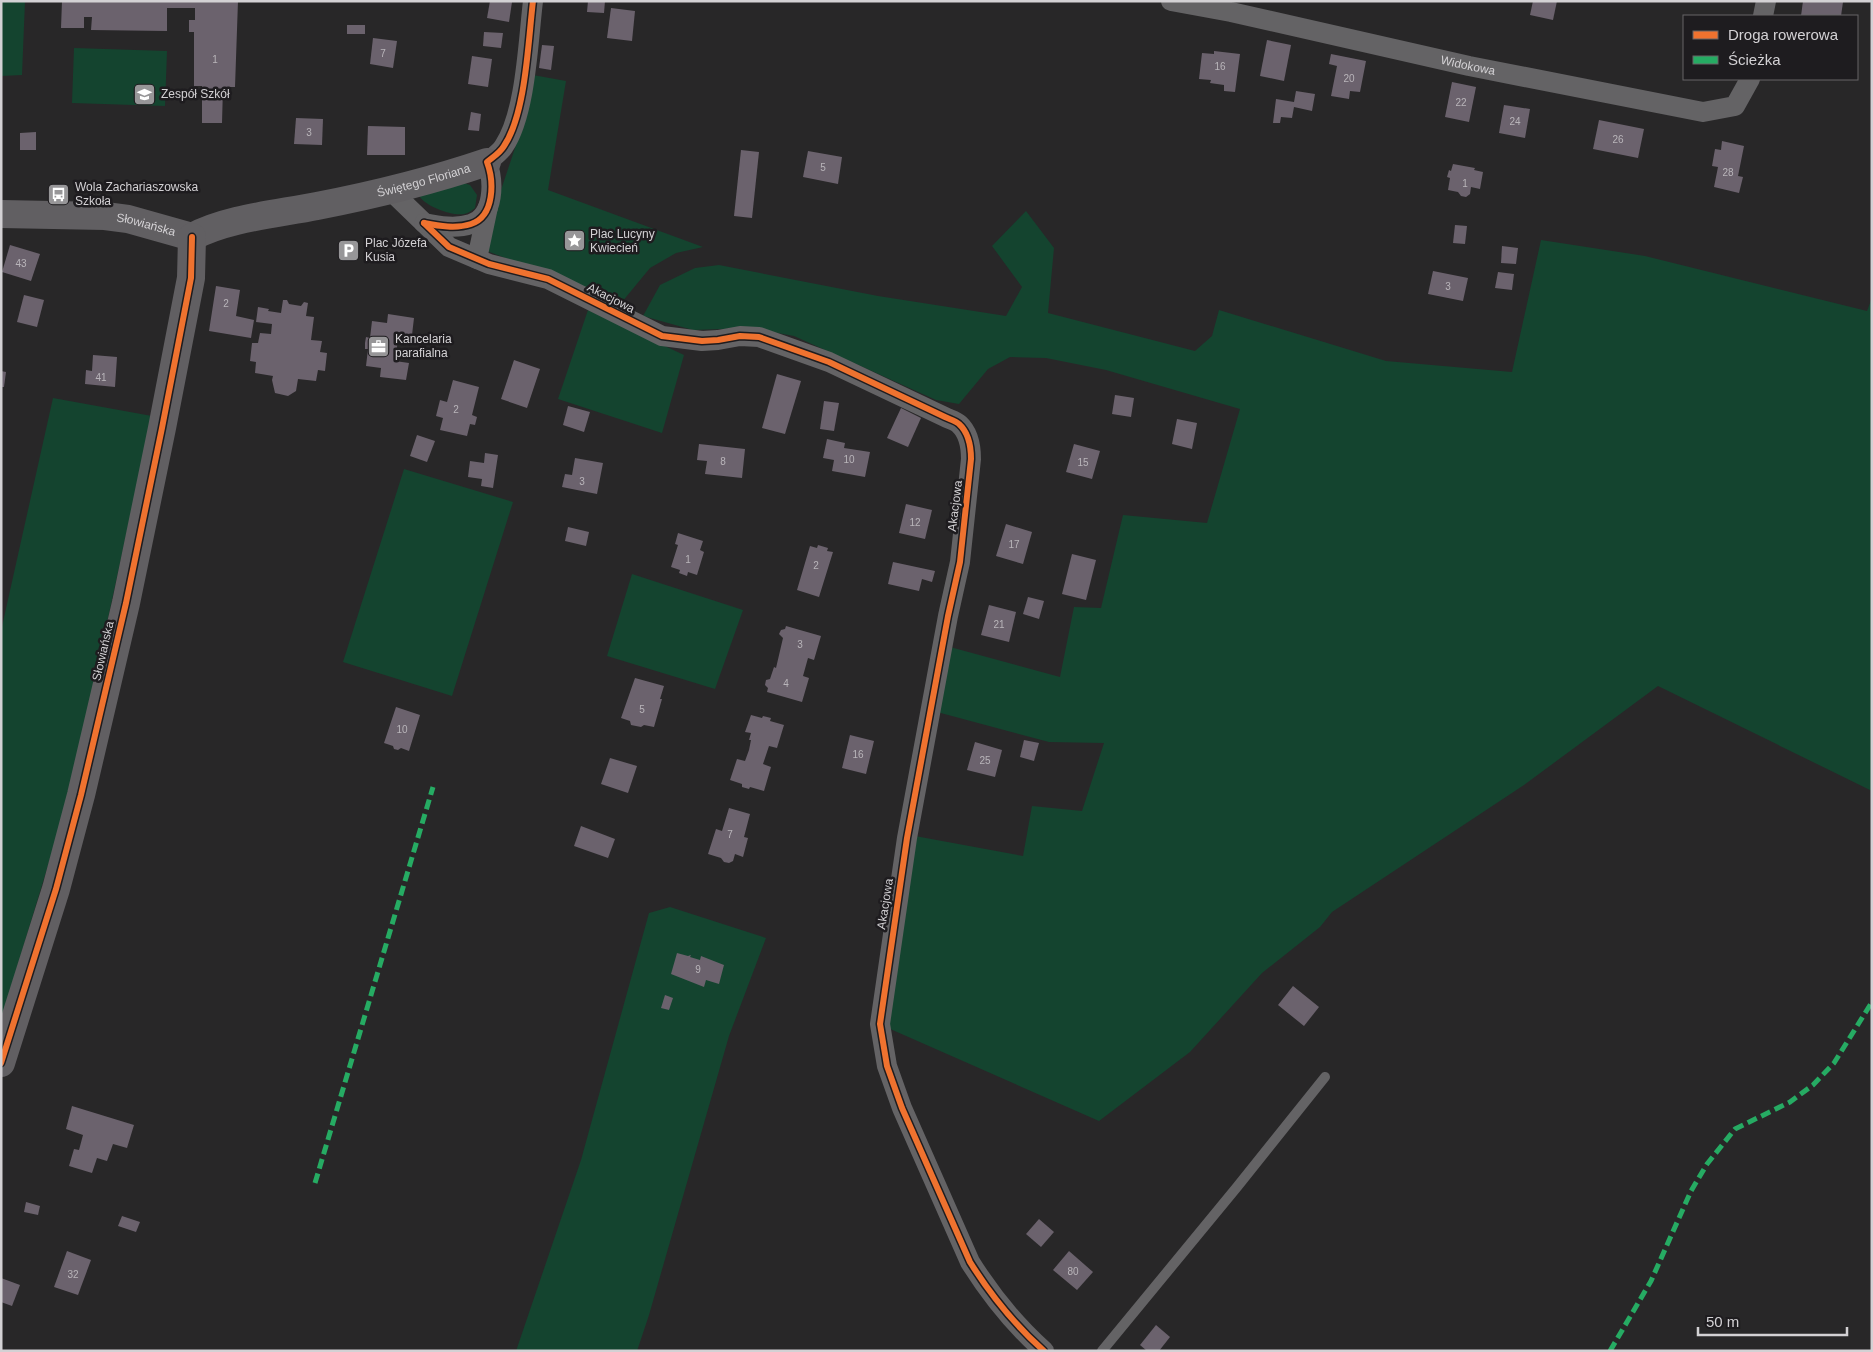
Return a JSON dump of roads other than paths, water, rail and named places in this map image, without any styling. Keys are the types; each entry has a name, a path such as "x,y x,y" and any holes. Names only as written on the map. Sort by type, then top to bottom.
{"street":[{"name":"Świętego Floriana","path":"192,237 222,224 390,190 487,162 504,147 512,132 522,93 533,1"},
{"name":"Widokowa","path":"1171,1 1232,12 1470,66 1703,112 1735,106 1749,80"},
{"path":"1763,15 1766,1"},
{"path":"477,259 492,191 492,175 487,162"},
{"name":"Akacjowa","path":"390,190 449,247 489,264 548,279 662,336 702,341 740,336 759,337 828,362 960,424 971,446 960,562 948,616 910,821 880,1024 887,1066 902,1108 974,1269 1012,1318 1044,1351"},
{"path":"424,222 442,226 472,224 479,219 488,207"},
{"name":"Słowiańska","path":"1,214 104,216 128,219 192,237 190,278 162,428 122,622 81,795 56,889 1,1063"}],"lane":[{"path":"1102,1351 1237,1187 1325,1076"}],"place":[{"name":"Zespół Szkół","path":"145,94"},
{"name":"Wola Zachariaszowska Szkoła","path":"59,194"},
{"name":"Plac Lucyny Kwiecień","path":"574,241"},
{"name":"Plac Józefa Kusia","path":"349,250"},
{"name":"Kancelaria parafialna","path":"379,346"}]}
